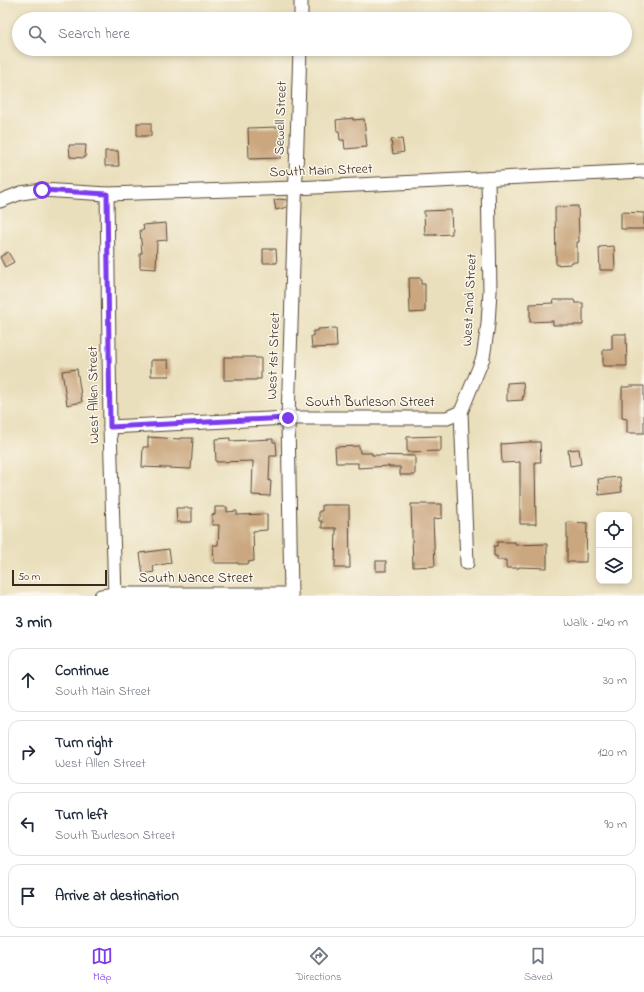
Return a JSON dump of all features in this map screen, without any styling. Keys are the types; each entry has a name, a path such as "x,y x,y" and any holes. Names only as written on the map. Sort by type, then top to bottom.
{"street":[{"path":"301,0 301,12"},
{"name":"Sewell Street","path":"294,188 300,56"},
{"name":"South Main Street","path":"0,201 21,193 42,190 107,194 294,188 644,171"},
{"name":"West 2nd Street","path":"466,563 461,412 483,358 488,324 490,291 488,179"},
{"name":"West 1st Street","path":"291,595 288,418 294,188"},
{"name":"West Allen Street","path":"107,194 110,427 115,595"},
{"name":"South Burleson Street","path":"110,427 288,418 447,418 461,412"},
{"name":"South Nance Street","path":"101,596 291,595"}],"building":[{"path":"353,118 353,120 364,119 367,147 345,149 344,140 340,140 336,120"},
{"path":"137,123 151,123 151,136 137,136"},
{"path":"280,127 281,158 249,159 248,128"},
{"path":"402,139 404,152 393,154 391,140"},
{"path":"69,145 86,145 85,158 70,157"},
{"path":"105,151 118,151 119,166 105,166"},
{"path":"274,200 287,200 287,207 276,210"},
{"path":"578,206 579,242 577,242 577,262 556,265 555,207"},
{"path":"451,210 452,234 425,235 424,211"},
{"path":"621,212 644,213 644,229 621,229"},
{"path":"166,223 167,240 157,241 156,269 140,268 140,253 142,253 140,230 144,230 143,225"},
{"path":"614,246 615,270 600,270 599,247"},
{"path":"263,249 276,249 277,263 263,263"},
{"path":"8,252 14,262 5,267 0,257"},
{"path":"409,278 421,278 421,284 425,284 425,312 410,313"},
{"path":"553,300 574,300 575,303 583,303 583,325 553,325 553,321 530,322 530,304 554,303"},
{"path":"336,328 337,347 312,348 311,336 313,336 313,331 318,331 318,329"},
{"path":"612,334 626,334 627,366 603,366 603,350 612,350"},
{"path":"224,357 261,358 261,379 224,380"},
{"path":"151,360 168,360 169,376 151,376"},
{"path":"77,369 82,402 67,405 62,371"},
{"path":"523,382 523,400 507,401 507,383"},
{"path":"644,386 644,433 627,433 627,419 622,418 622,387"},
{"path":"441,436 441,451 407,452 407,437"},
{"path":"148,437 180,439 193,438 191,469 142,467 143,447 148,447"},
{"path":"230,438 230,441 273,439 273,442 276,442 277,456 270,456 270,496 252,495 253,461 216,462 215,439"},
{"path":"540,442 541,462 535,462 536,524 520,524 520,462 502,463 501,444"},
{"path":"359,446 360,453 372,453 372,455 415,456 415,475 400,475 400,467 389,466 358,468 358,463 336,463 335,447"},
{"path":"579,449 581,464 570,466 568,450"},
{"path":"620,477 622,492 599,495 598,479"},
{"path":"411,504 442,504 442,518 433,519 435,566 413,567"},
{"path":"322,505 349,505 350,568 335,568 336,528 322,528 322,521 319,521 319,511 322,511"},
{"path":"215,507 227,507 227,512 237,511 237,515 267,514 267,530 253,531 254,561 248,562 249,564 214,563 213,545 218,545 219,525 212,525 212,514 215,515"},
{"path":"176,508 192,508 192,522 177,522"},
{"path":"567,522 587,523 586,562 567,562"},
{"path":"497,542 515,542 515,545 547,544 547,568 506,568 506,560 497,560 497,556 494,556 494,546 497,546"},
{"path":"169,549 171,563 153,566 154,572 143,574 140,553"},
{"path":"376,561 386,561 386,571 376,571"}],"route":[{"path":"42,190 107,194 110,427 288,418"}]}
